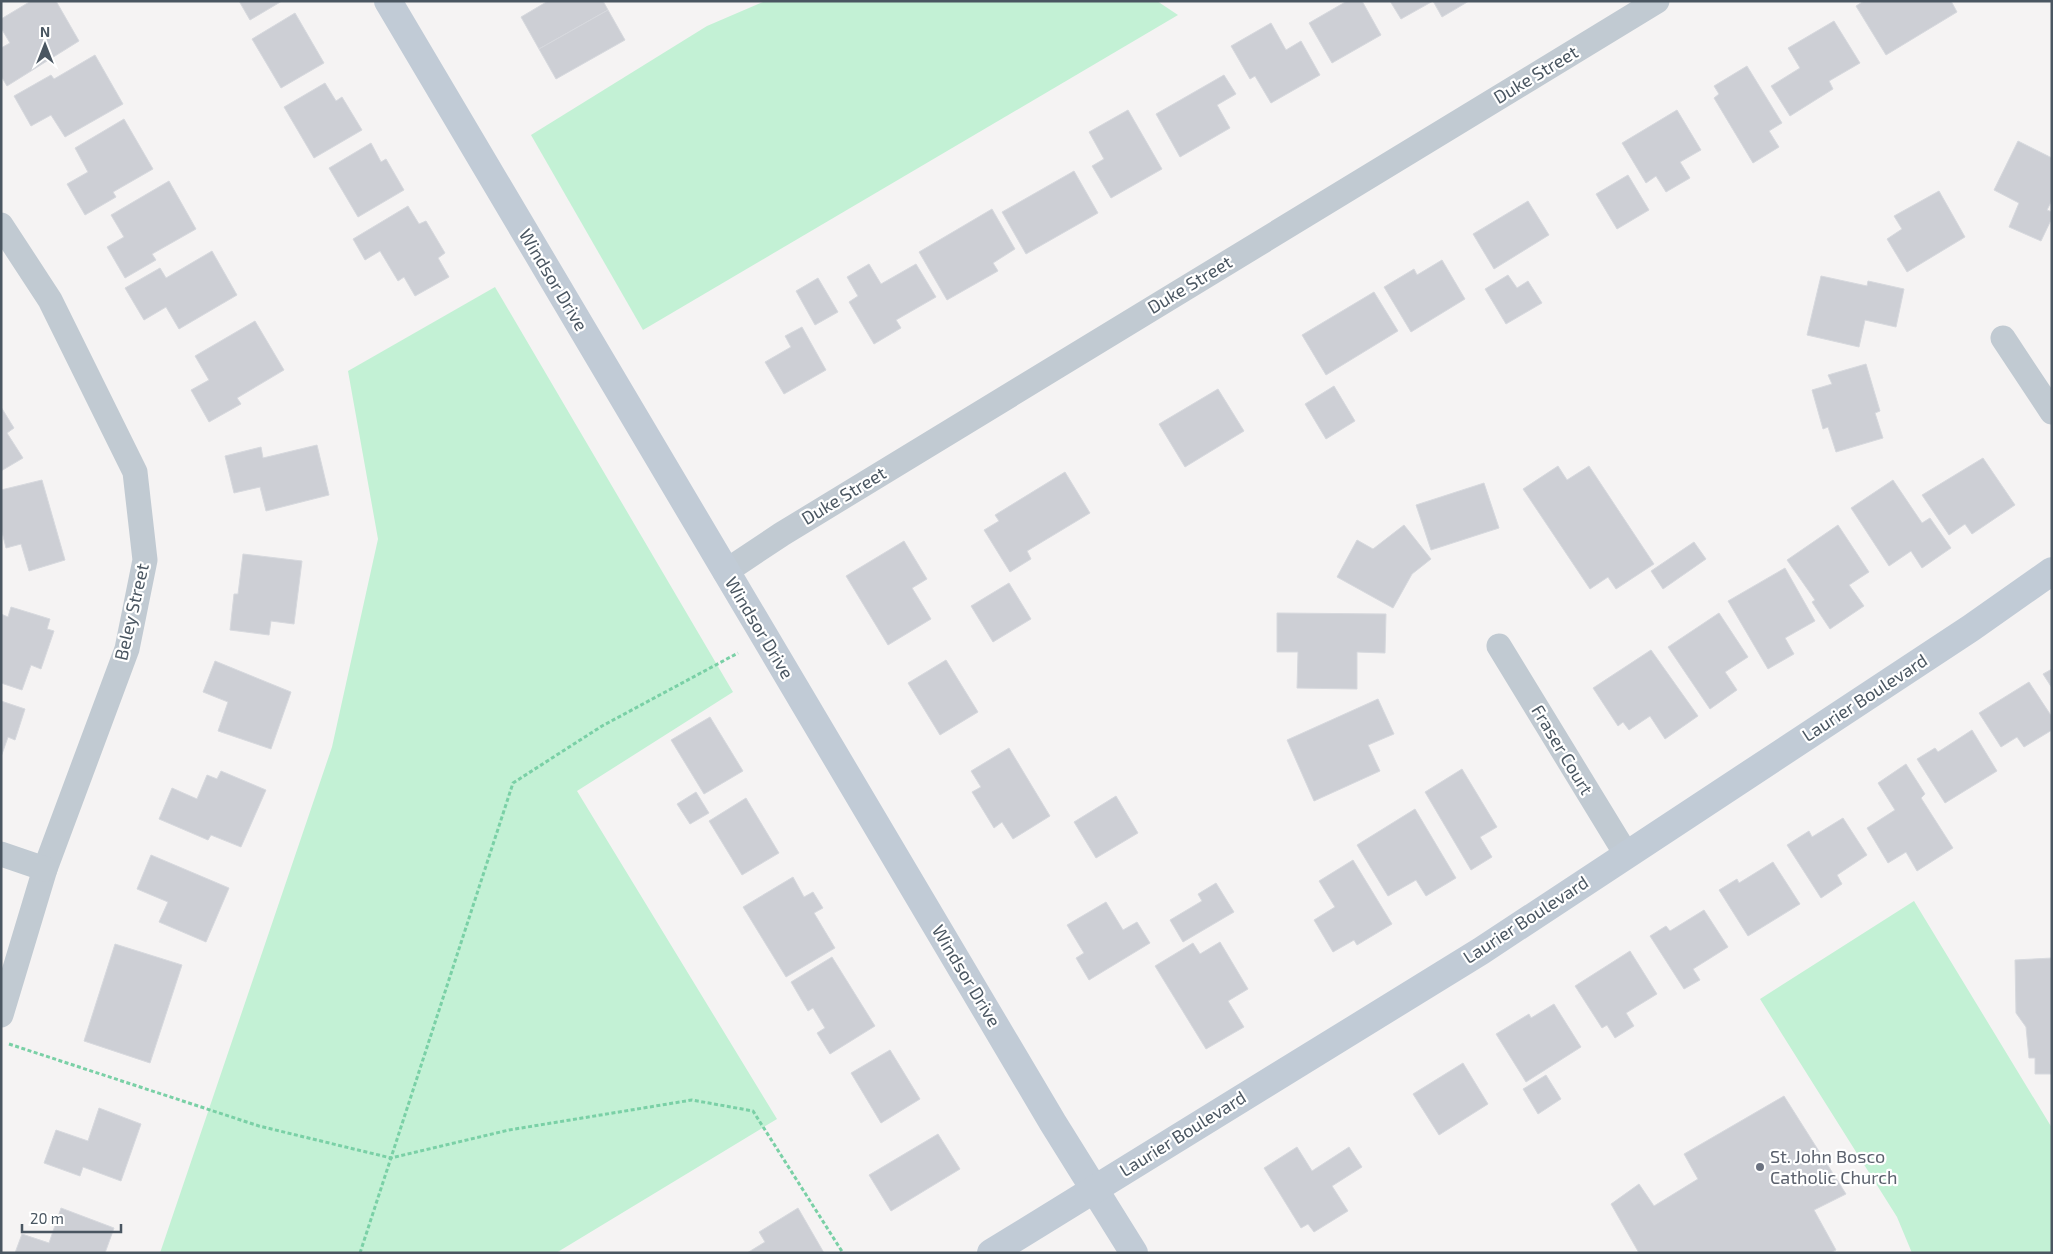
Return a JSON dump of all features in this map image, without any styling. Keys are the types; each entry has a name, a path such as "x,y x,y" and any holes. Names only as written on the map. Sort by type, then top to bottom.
{"street":[{"name":"Windsor Drive","path":"388,1 725,572 1094,1190 1134,1253"},
{"name":"Duke Street","path":"725,572 790,528 1657,1"},
{"name":"Beley Street","path":"1,225 50,300 135,472 145,560 127,649 46,869 1,1015"},
{"path":"2003,338 2052,412"},
{"name":"Laurier Boulevard","path":"991,1253 1335,1038 1481,950 1971,628 2052,570"},
{"name":"Fraser Court","path":"1499,646 1626,854"},
{"path":"1,854 46,869"}],"path":[{"path":"360,1253 513,783 602,726 765,638"},
{"path":"1,1042 259,1126 391,1158 509,1130 692,1100 753,1111 843,1253"}],"green space":[{"path":"765,1 1157,1 1178,15 643,330 531,135 707,26"},
{"path":"495,287 733,692 577,791 777,1119 556,1253 160,1253 332,747 378,539 348,371"},
{"path":"1914,901 2052,1128 2052,1253 1912,1253 1897,1217 1760,999"}],"building":[{"path":"31,1 56,1 79,41 7,86 1,76 1,48 10,43 1,28 1,19"},
{"path":"239,1 282,1 250,20"},
{"path":"548,1 603,1 608,10 539,49 521,17"},
{"path":"1347,1 1362,1 1381,35 1332,63 1309,23"},
{"path":"1390,1 1433,1 1401,19"},
{"path":"1433,1 1469,1 1442,17"},
{"path":"1864,1 1951,1 1957,12 1886,55 1856,6"},
{"path":"608,10 625,40 556,79 539,49"},
{"path":"295,13 324,63 281,88 252,39"},
{"path":"1834,21 1860,63 1829,81 1833,89 1790,116 1771,86 1800,68 1788,48"},
{"path":"1271,23 1286,50 1301,41 1320,75 1271,103 1255,76 1250,79 1231,46"},
{"path":"95,55 123,104 65,137 51,115 31,126 14,96 51,75 54,79"},
{"path":"1747,66 1782,123 1769,131 1779,147 1753,163 1714,98 1719,94 1714,86"},
{"path":"1224,75 1236,94 1217,105 1230,128 1180,157 1156,114"},
{"path":"325,83 336,101 342,97 362,130 314,158 284,107"},
{"path":"1128,110 1162,169 1111,198 1092,166 1104,159 1089,132"},
{"path":"1677,110 1701,150 1680,162 1690,178 1666,192 1656,176 1646,183 1622,143"},
{"path":"124,119 153,169 113,192 116,197 85,215 67,184 88,172 75,148"},
{"path":"2018,141 2052,158 2052,200 2047,210 2052,212 2052,218 2041,241 2009,227 2019,203 1994,190"},
{"path":"371,143 381,162 386,159 404,190 358,217 329,168"},
{"path":"1074,171 1098,213 1026,254 1002,212"},
{"path":"1628,175 1649,210 1617,229 1596,194"},
{"path":"169,181 196,229 152,254 156,260 125,278 107,247 124,237 111,215"},
{"path":"1939,191 1965,237 1907,272 1887,239 1902,229 1894,216"},
{"path":"1528,201 1549,235 1494,269 1473,234"},
{"path":"408,206 419,224 426,221 445,253 438,258 449,277 415,296 404,277 398,281 380,251 365,260 353,239"},
{"path":"992,209 1015,249 993,263 998,271 947,300 919,252"},
{"path":"212,251 237,295 179,329 166,307 144,320 125,288 160,268 166,278"},
{"path":"1442,260 1465,299 1411,332 1384,287 1414,269 1417,275"},
{"path":"869,264 881,284 916,264 936,297 896,320 901,328 874,344 849,302 858,296 847,277"},
{"path":"1508,275 1517,288 1528,281 1542,303 1506,324 1485,289"},
{"path":"1821,276 1867,286 1868,281 1904,289 1896,327 1865,320 1859,347 1807,335"},
{"path":"818,278 838,312 815,325 796,291"},
{"path":"1374,292 1398,331 1326,375 1302,335"},
{"path":"255,321 284,370 237,398 241,404 209,422 191,390 209,380 195,356"},
{"path":"802,327 826,370 784,394 765,362 791,347 785,336"},
{"path":"1866,364 1880,411 1875,413 1883,438 1836,452 1828,427 1823,429 1812,390 1832,384 1828,375"},
{"path":"1334,386 1355,421 1326,439 1305,404"},
{"path":"1218,389 1244,431 1185,467 1159,424"},
{"path":"1,407 14,428 7,433 23,458 1,471"},
{"path":"317,445 329,495 266,511 260,487 234,493 225,456 261,447 263,458"},
{"path":"1983,458 2015,505 1972,534 1965,524 1949,535 1922,495"},
{"path":"1558,466 1567,480 1589,466 1654,564 1616,589 1608,577 1590,589 1523,489"},
{"path":"1065,472 1090,513 1027,551 1031,559 1010,572 984,530 999,521 995,515"},
{"path":"42,480 65,560 29,571 21,544 6,548 1,528 1,490"},
{"path":"1893,480 1922,523 1930,518 1951,548 1922,568 1911,551 1889,566 1851,508"},
{"path":"1484,483 1499,528 1431,550 1416,505"},
{"path":"1404,525 1431,559 1412,574 1393,608 1337,577 1357,540 1373,549"},
{"path":"1838,525 1869,572 1849,585 1864,606 1830,629 1812,602 1815,600 1787,560"},
{"path":"904,541 927,579 912,588 931,619 888,645 846,576"},
{"path":"1694,542 1706,559 1663,589 1651,571"},
{"path":"243,554 302,561 294,624 271,621 269,635 230,630 234,594 238,594"},
{"path":"1785,568 1815,621 1785,638 1794,654 1768,669 1728,601"},
{"path":"1009,583 1031,619 993,642 971,606"},
{"path":"11,607 50,619 47,629 54,631 41,669 31,665 22,690 1,683 1,614 8,617"},
{"path":"1277,613 1386,614 1385,653 1357,652 1357,689 1297,688 1298,652 1277,652"},
{"path":"1719,613 1748,657 1725,672 1737,690 1710,709 1668,647"},
{"path":"1651,650 1698,716 1665,739 1650,716 1629,730 1623,722 1618,726 1593,688"},
{"path":"946,660 978,712 940,735 908,683"},
{"path":"215,661 291,692 271,749 218,731 228,702 203,692"},
{"path":"2052,669 2052,688 2043,674"},
{"path":"2029,682 2052,717 2052,730 2024,747 2017,737 2001,747 1979,713"},
{"path":"1378,699 1394,734 1368,745 1380,771 1314,801 1287,740"},
{"path":"1,701 25,709 15,740 8,737 1,757"},
{"path":"710,717 743,771 704,794 671,740"},
{"path":"1972,730 1997,771 1945,803 1917,759 1935,748 1938,752"},
{"path":"1009,748 1050,816 1013,839 1002,822 994,828 972,792 981,787 971,771"},
{"path":"1906,764 1925,794 1921,798 1953,848 1917,871 1906,852 1888,863 1867,828 1895,810 1878,783"},
{"path":"1462,769 1497,827 1480,837 1492,857 1471,870 1425,792"},
{"path":"221,771 266,790 241,847 211,835 208,840 159,819 172,788 197,799 207,775 217,779"},
{"path":"696,792 709,813 690,824 677,804"},
{"path":"1116,796 1138,833 1096,858 1074,822"},
{"path":"746,798 779,853 742,875 709,821"},
{"path":"1415,809 1456,878 1426,896 1416,880 1388,896 1357,845"},
{"path":"1843,818 1867,855 1837,875 1842,884 1821,898 1787,845 1809,831 1812,837"},
{"path":"151,855 229,888 206,942 159,922 168,902 137,889"},
{"path":"1353,860 1392,924 1357,945 1354,940 1333,952 1314,920 1335,907 1319,881"},
{"path":"1773,862 1800,904 1748,936 1719,890 1737,879 1739,883"},
{"path":"793,877 804,897 813,892 823,908 814,913 835,948 786,977 743,907"},
{"path":"1216,883 1234,912 1183,942 1170,920 1202,901 1198,894"},
{"path":"1106,902 1123,930 1137,922 1150,943 1089,980 1076,958 1084,953 1067,925"},
{"path":"1704,910 1728,947 1693,969 1700,980 1684,989 1650,936 1666,926 1670,931"},
{"path":"1220,942 1248,989 1228,1001 1244,1027 1206,1049 1155,966 1193,943 1200,954"},
{"path":"115,944 182,965 150,1063 84,1041"},
{"path":"1630,951 1657,994 1626,1013 1634,1026 1615,1038 1607,1025 1602,1028 1575,986"},
{"path":"832,957 875,1026 830,1054 817,1033 825,1028 813,1008 808,1011 791,982"},
{"path":"2052,958 2052,1074 2035,1074 2035,1058 2029,1058 2026,1027 2016,1013 2015,960"},
{"path":"1554,1004 1581,1047 1526,1082 1496,1034 1529,1014 1531,1018"},
{"path":"890,1050 920,1099 881,1123 851,1073"},
{"path":"1463,1063 1488,1104 1439,1135 1413,1094"},
{"path":"1546,1075 1561,1099 1538,1114 1523,1089"},
{"name":"St. John Bosco Catholic Church","path":"1784,1096 1846,1194 1814,1210 1836,1250 1830,1253 1639,1253 1611,1204 1639,1184 1654,1206 1698,1179 1684,1154"},
{"path":"99,1108 141,1124 121,1181 83,1167 80,1176 44,1163 56,1130 88,1141"},
{"path":"938,1134 960,1169 891,1211 869,1175"},
{"path":"1297,1147 1312,1171 1349,1147 1362,1167 1332,1186 1348,1211 1314,1232 1308,1224 1301,1228 1264,1168"},
{"path":"61,1208 114,1228 105,1253 15,1253 22,1234 49,1243"},
{"path":"798,1208 824,1253 747,1253 765,1242 759,1232"}],"place":[{"name":"St. John Bosco Catholic Church","path":"1760,1167"}]}
